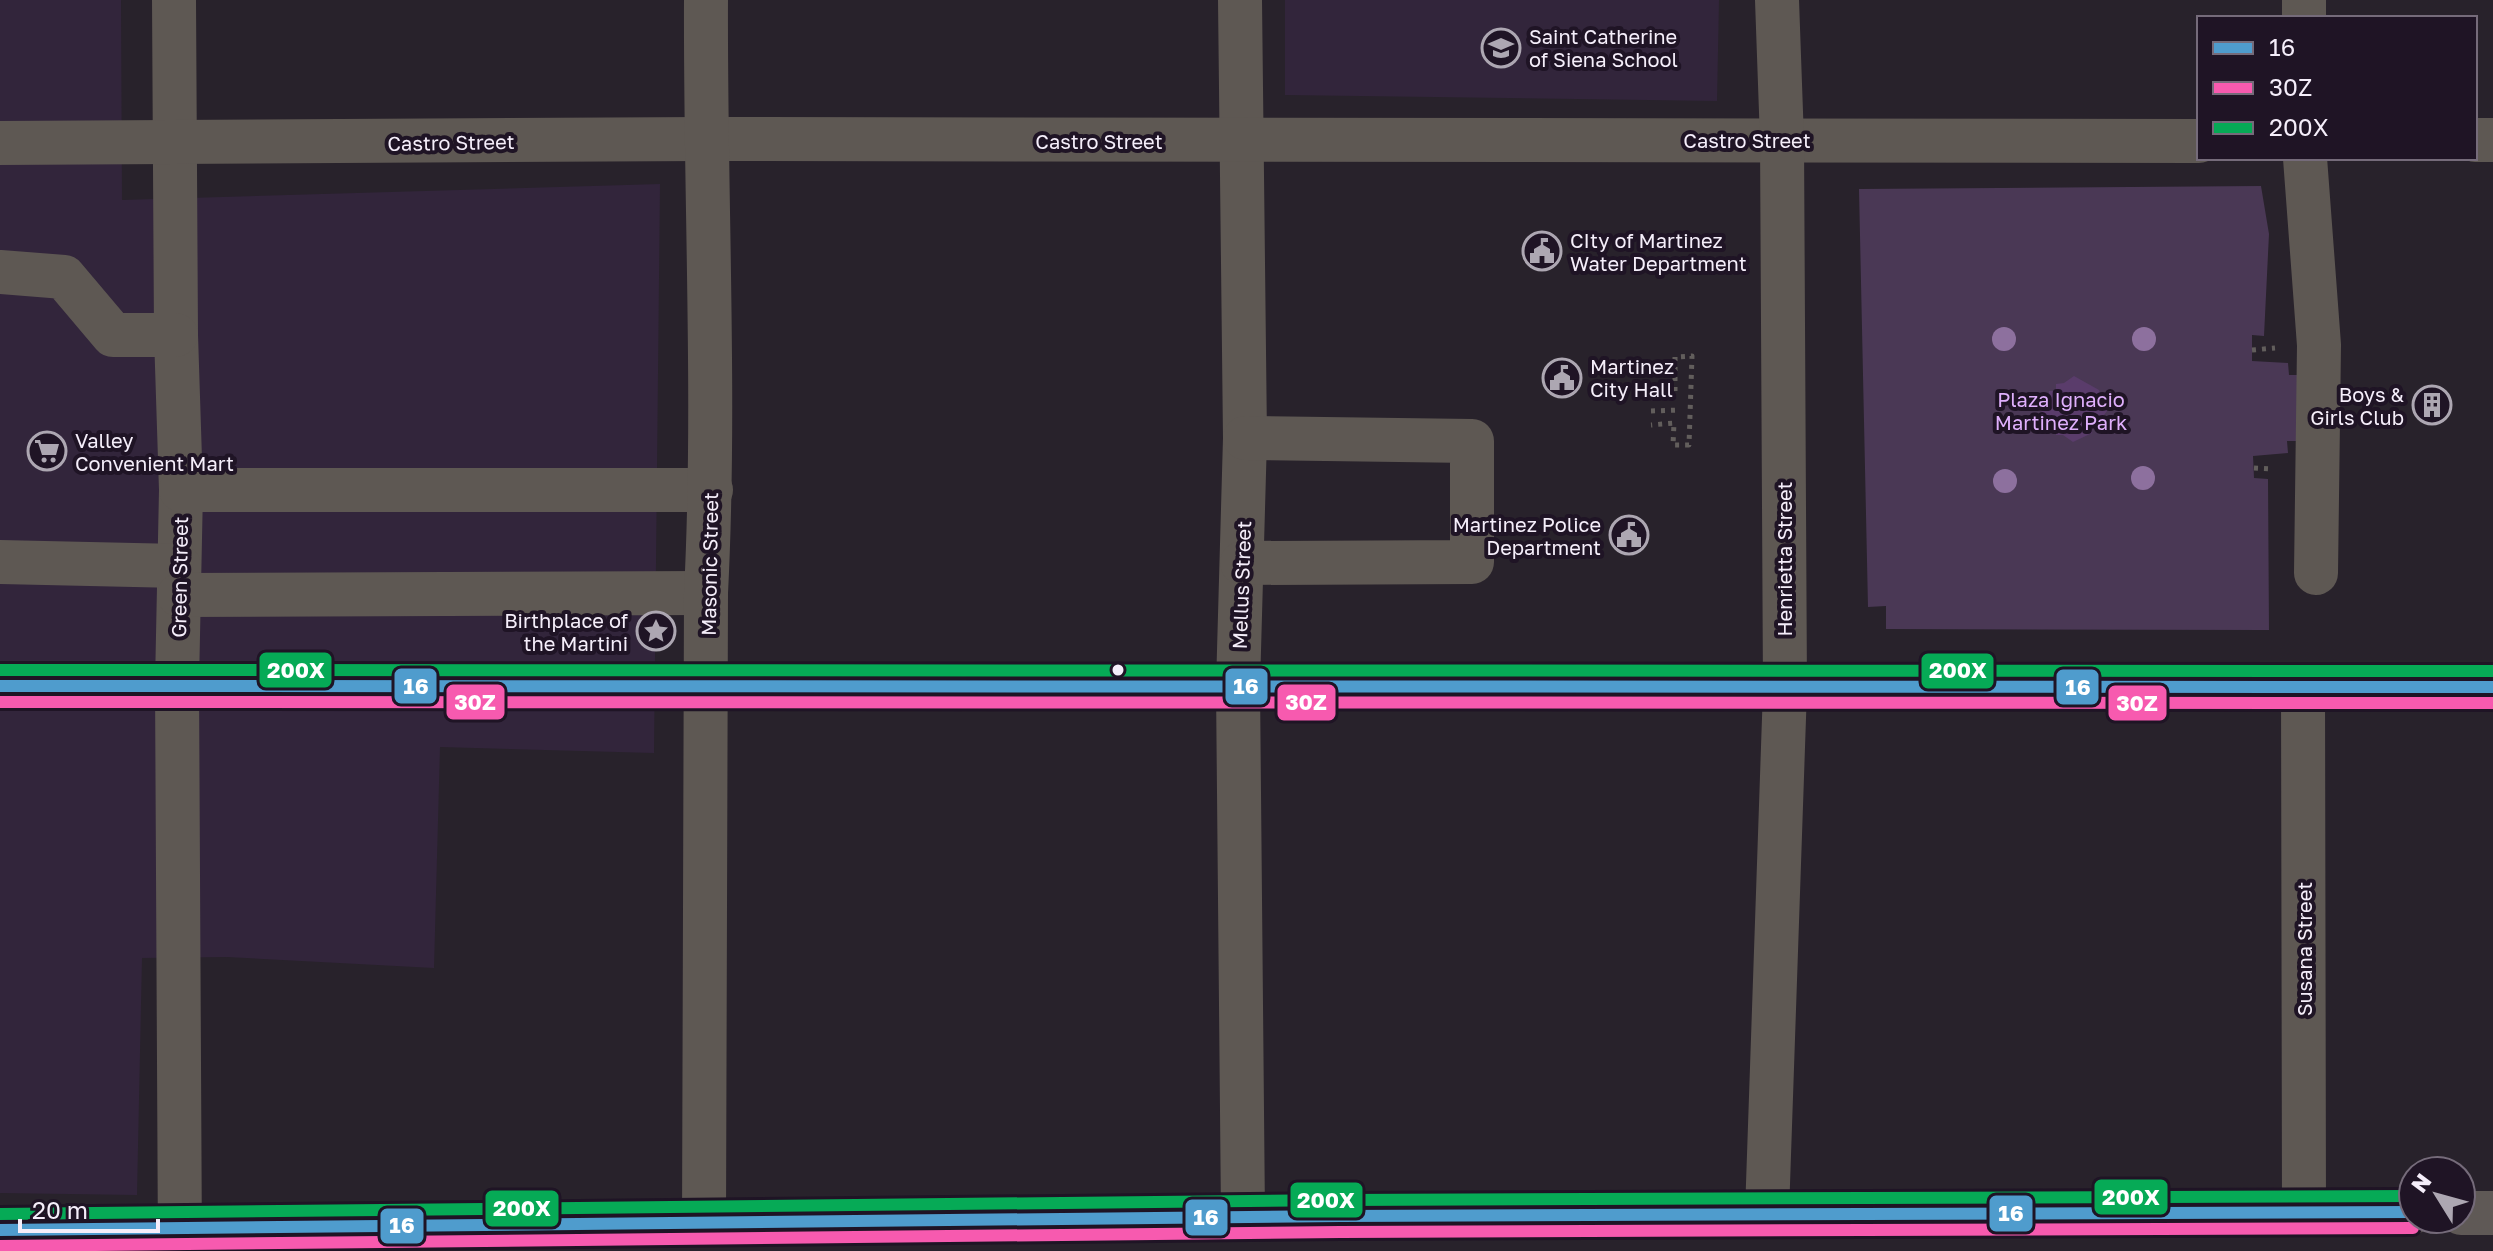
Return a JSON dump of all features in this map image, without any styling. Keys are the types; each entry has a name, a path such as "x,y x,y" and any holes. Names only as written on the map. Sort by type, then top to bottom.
{"main road":[{"path":"0,686 2493,687"},
{"path":"0,1230 180,1240 704,1224 1243,1217 2397,1212"}],"street":[{"name":"Green Street","path":"174,0 176,335 181,490 177,684 180,1240"},
{"name":"Masonic Street","path":"704,1224 706,593 711,490 704,139 706,0"},
{"name":"Mellus Street","path":"1240,0 1245,438 1238,686 1243,1217"},
{"name":"Henrietta Street","path":"1767,1213 1785,689 1782,140 1777,0"},
{"name":"Castro Street","path":"0,143 704,139 2197,141"},
{"path":"2305,160 2319,345 2316,573"},
{"path":"0,272 64,277 113,335 176,335"},
{"path":"1242,563 1472,562 1472,441 1245,438"},
{"path":"181,490 711,490"},
{"path":"0,562 179,580 706,593"},
{"name":"Susana Street","path":"2303,687 2304,1210"}],"path":[{"path":"1651,398 1675,397 1675,357 1692,356 1689,445 1673,445 1674,423 1651,425"},
{"path":"1651,411 1680,410"}],"shaded area":[{"path":"0,0 121,0 122,200 660,184 654,753 440,747 434,968 227,957 142,958 137,1195 0,1193"},
{"name":"Saint Catherine of Siena School","path":"1285,0 1719,0 1717,101 1285,95"},
{"path":"2074,376 2099,390 2107,411 2100,420 2100,427 2092,427 2092,433 2073,442 2063,435 2056,435 2055,428 2049,428 2049,420 2041,411 2049,399 2049,391 2056,391 2056,384"}],"green space":[{"name":"Plaza Ignacio Martinez Park","path":"2261,186 2269,234 2264,336 2252,335 2252,361 2288,363 2289,375 2302,375 2302,441 2287,441 2288,453 2253,456 2254,478 2268,479 2269,630 1886,629 1886,606 1868,607 1859,189"}],"transit line":[{"name":"200X","path":"0,670 2493,671"},
{"name":"16","path":"0,686 2493,687"},
{"name":"30Z","path":"0,702 2493,703"},
{"name":"200X","path":"0,1214 1340,1200 2397,1196"},
{"name":"16","path":"0,1230 1340,1216 2397,1212"},
{"name":"30Z","path":"0,1246 1340,1232 2397,1228"}],"place":[{"name":"Saint Catherine of Siena School","path":"1501,48"},
{"name":"CIty of Martinez Water Department","path":"1542,251"},
{"name":"Martinez City Hall","path":"1562,378"},
{"name":"Boys & Girls Club","path":"2432,405"},
{"name":"Valley Convenient Mart","path":"47,451"},
{"name":"Martinez Police Department","path":"1629,535"},
{"name":"Birthplace of the Martini","path":"656,631"}]}
